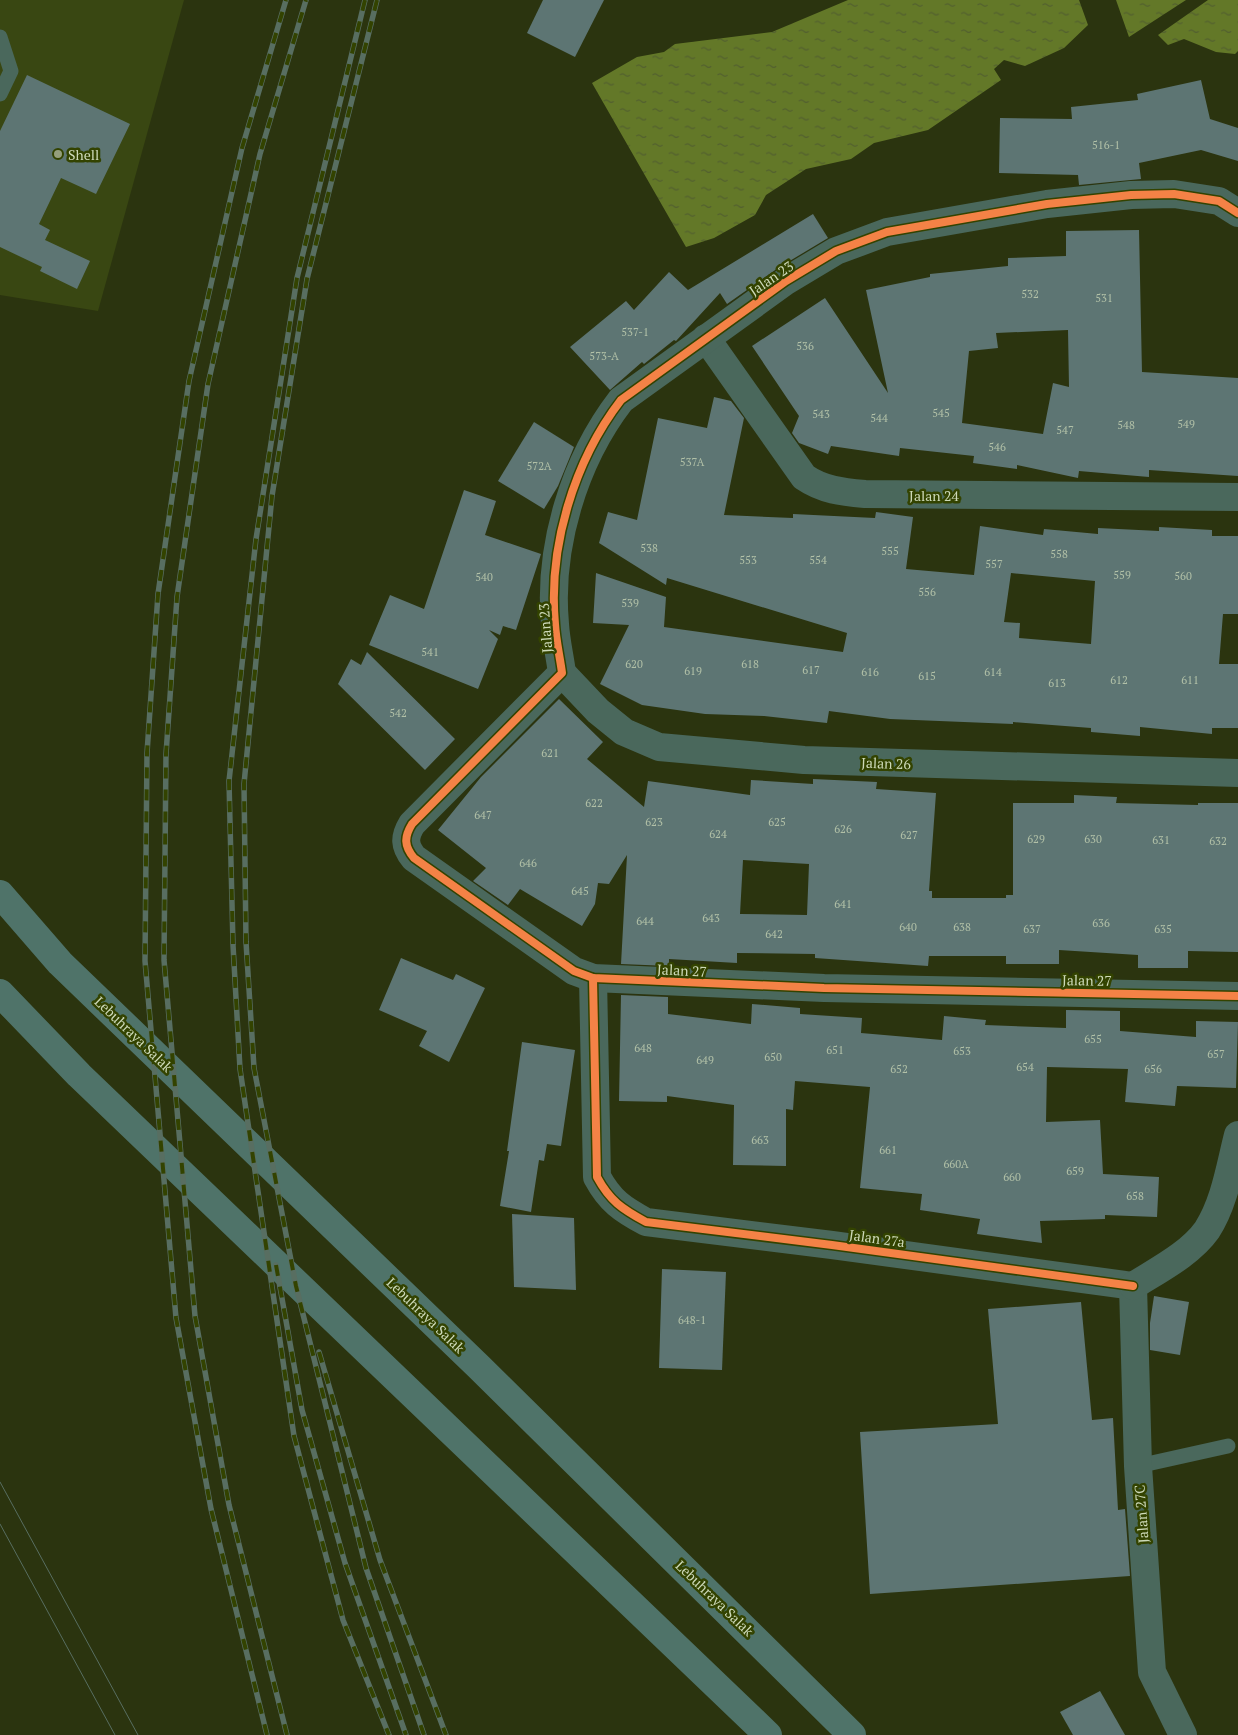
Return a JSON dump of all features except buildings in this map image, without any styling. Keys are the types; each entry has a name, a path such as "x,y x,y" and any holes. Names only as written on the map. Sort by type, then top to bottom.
{"highway":[{"name":"Lebuhraya Salak","path":"0,894 60,963 480,1367 852,1735"},
{"path":"0,993 79,1075 768,1735"}],"street":[{"name":"Jalan 23","path":"562,674 555,623 556,564 570,500 592,444 604,421 620,400 786,281 836,251 887,232 1047,204 1131,195 1174,194 1219,201 1238,213"},
{"name":"Jalan 24","path":"706,338 804,477 817,486 831,491 865,494 1238,497"},
{"name":"Jalan 26","path":"562,674 598,711 624,732 658,747 804,760 1238,773"},
{"name":"Jalan 27","path":"562,674 412,824 405,834 406,849 414,858 574,971 593,978 824,988 1238,996"},
{"name":"Jalan 27a","path":"593,978 597,1176 606,1194 620,1208 646,1222 842,1246 1134,1286"},
{"path":"1134,1286 1184,1252 1206,1231 1219,1206 1238,1135"},
{"name":"Jalan 27C","path":"1134,1286 1138,1466 1152,1672 1183,1735"}],"lane":[{"path":"0,37 11,71 0,94"},
{"path":"1138,1466 1228,1446"}],"shaded area":[{"path":"0,0 184,0 98,311 0,295"}],"water":[{"path":"848,0 1079,0 1088,25 1064,48 1025,66 1004,60 994,69 1001,80 928,130 874,143 851,159 806,169 766,195 755,215 714,238 686,247 592,83 637,57 664,52 675,44 772,32"},
{"path":"1116,0 1186,0 1129,37"},
{"path":"1208,0 1238,0 1238,51 1235,54 1216,52 1184,39 1168,45 1158,35"}],"tram line":[{"path":"0,1482 138,1735"},
{"path":"0,1524 115,1735"}],"railway":[{"path":"267,1735 211,1509 176,1318 145,961 147,753 158,594 189,381 242,148 286,0"},
{"path":"287,1735 229,1505 195,1316 164,960 166,754 177,597 208,384 260,154 306,0"},
{"path":"365,0 297,278 256,539 229,781 233,945 240,1069 294,1436 343,1620 389,1735"},
{"path":"377,0 307,279 272,496 244,784 246,942 254,1068 296,1286 366,1568 424,1735"},
{"path":"276,1265 302,1410 345,1563 406,1735"},
{"path":"319,1352 380,1560 446,1735"}],"cycle path":[{"path":"1238,213 1219,201 1174,194 1131,195 1047,204 887,232 836,251 786,281 621,400 604,424 590,450 578,477 560,535 554,595 556,630 562,673 412,824 406,837 408,849 414,858 574,971 593,978 824,988 1238,996"},
{"path":"593,978 597,1177 612,1198 623,1208 646,1222 1133,1286"}],"place":[{"name":"Shell","path":"58,154"}]}
